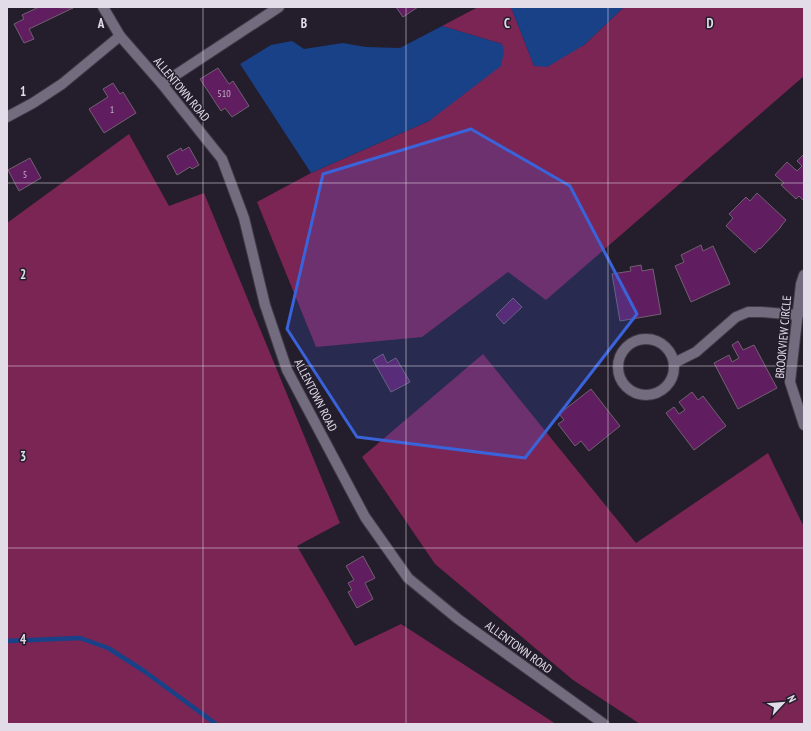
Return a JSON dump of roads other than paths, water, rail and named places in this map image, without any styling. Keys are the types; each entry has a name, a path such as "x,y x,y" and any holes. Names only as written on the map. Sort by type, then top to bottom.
{"street":[{"name":"ALLENTOWN ROAD","path":"104,7 120,36 162,84 222,159 244,218 265,305 287,370 365,517 408,578 458,619 604,724"},
{"path":"162,84 279,7"},
{"path":"7,117 33,103 62,84 120,36"},
{"name":"BROOKVIEW CIRCLE","path":"804,275 801,284 790,382 804,425"},
{"path":"674,363 696,352 736,317 748,312 798,315"},
{"path":"642,339 650,339 659,342 666,347 674,363 670,382 664,389 655,394 646,396 636,394 628,389 622,382 618,373 620,354 633,342 642,339"}],"water":[{"path":"511,7 624,7 584,45 547,67 534,66"},
{"path":"442,26 502,44 504,51 501,66 429,121 311,173 240,64 271,45 292,41 304,49 343,43 366,47 400,48"}],"waterway":[{"path":"7,641 80,638 108,648 144,671 216,724"}]}
